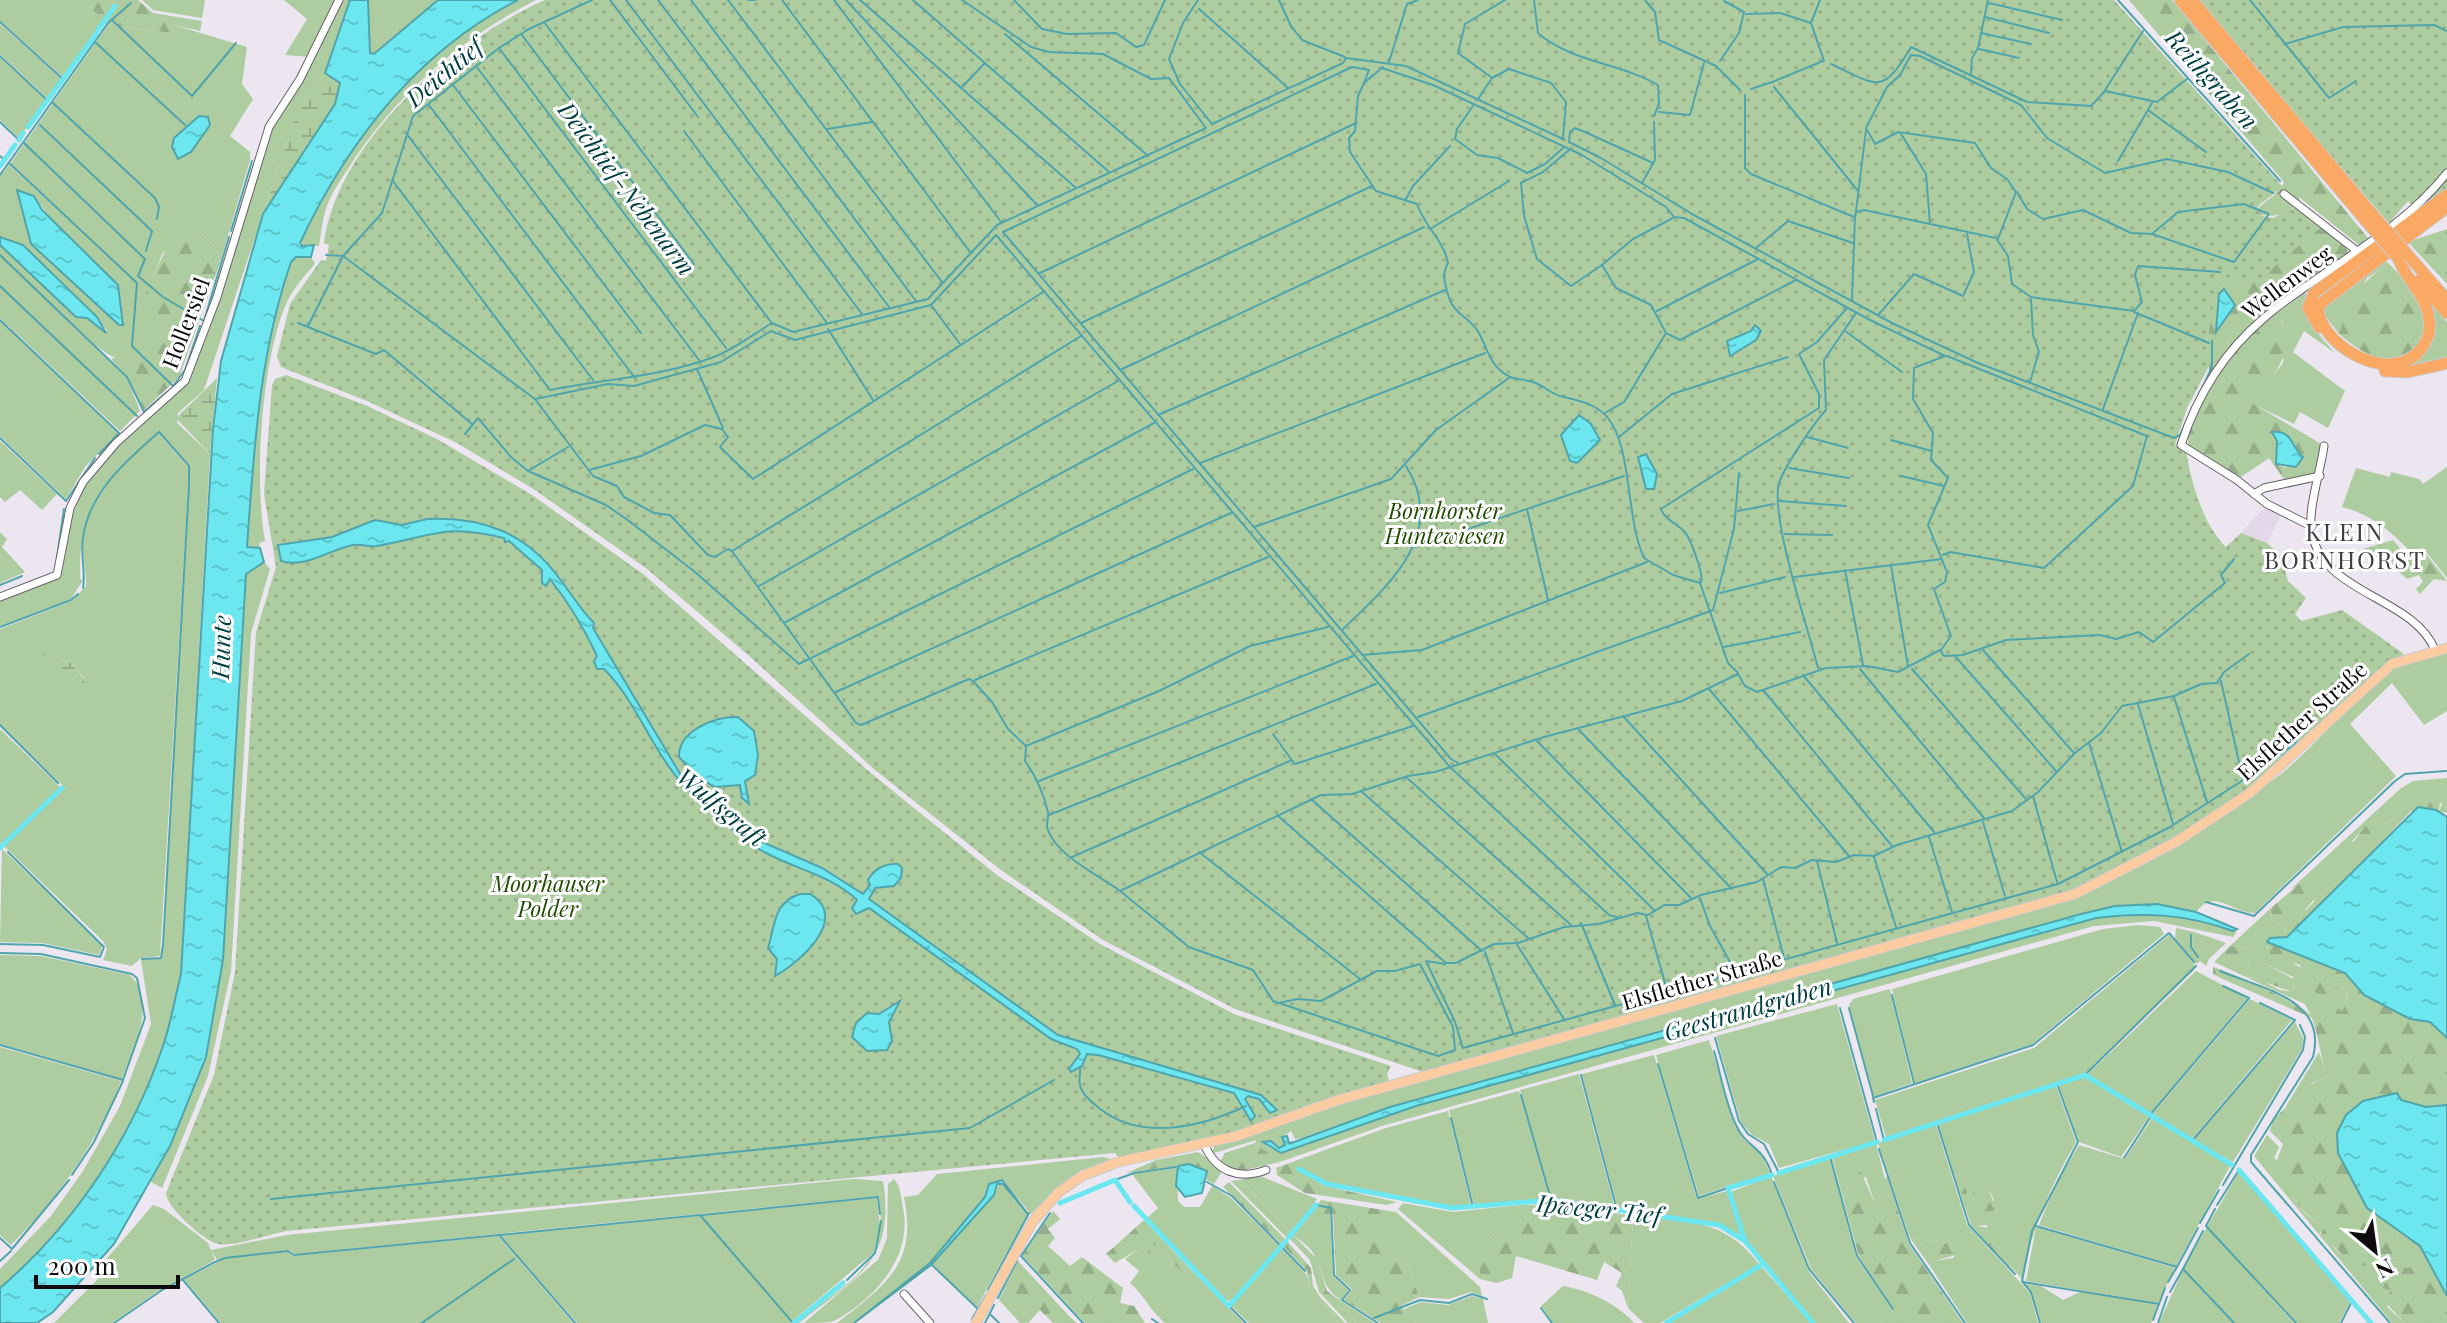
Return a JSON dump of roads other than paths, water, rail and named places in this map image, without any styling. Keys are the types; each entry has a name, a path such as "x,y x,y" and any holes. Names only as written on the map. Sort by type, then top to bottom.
{"highway":[{"path":"2180,0 2370,219"},
{"path":"2192,0 2447,313"},
{"path":"2408,265 2426,306 2428,336 2419,352 2406,362 2388,365 2370,362 2341,344 2320,318 2318,309 2324,299 2447,195"},
{"path":"2447,207 2314,293 2308,305 2312,317 2336,348 2367,367 2398,372 2447,363"},
{"path":"2408,265 2426,270 2447,293"},
{"path":"2408,265 2447,300"}],"main road":[{"name":"Elsflether Straße","path":"976,1323 1027,1230 1048,1201 1082,1176 1116,1158 1237,1136 1335,1101 2082,891 2176,842 2219,815 2281,769 2388,667 2404,658 2447,648"}],"street":[{"name":"Hollersiel","path":"0,597 57,575 70,508 83,482 116,443 185,381 217,297 269,127 300,79 339,0"},
{"name":"Wellenweg","path":"2254,494 2181,445 2197,403 2233,349 2265,318 2426,197 2447,173"},
{"path":"2284,194 2357,251"},
{"path":"2324,446 2311,526 2322,554 2337,573 2403,615 2428,638 2435,650"},
{"path":"2311,526 2254,494 2264,488 2320,476"},
{"path":"1204,1144 1220,1167 1228,1171 1253,1175 1266,1170"},
{"path":"904,1294 930,1323"}],"water":[{"name":"Hunte","path":"350,0 368,0 370,53 374,54 438,0 518,0 448,46 389,103 363,135 319,205 300,243 302,246 314,245 311,257 296,257 291,262 265,367 256,438 247,547 260,548 264,562 246,574 223,960 206,1057 170,1146 114,1244 53,1312 37,1323 0,1323 0,1288 52,1237 98,1178 135,1114 168,1028 181,974 213,429 221,361 263,214 335,104 340,83 325,73"},
{"path":"199,116 208,117 210,125 191,152 178,159 172,147 174,138"},
{"path":"17,190 34,196 42,210 118,285 123,325 119,325 31,244"},
{"path":"0,237 23,245 97,317 106,333 87,318 76,317 0,245"},
{"path":"2224,289 2235,305 2216,332 2219,294"},
{"path":"1755,325 1761,331 1756,340 1730,356 1727,341 1751,331"},
{"path":"1579,415 1591,424 1600,440 1577,463 1570,461 1561,435"},
{"path":"2272,432 2288,436 2303,457 2296,467 2276,464 2277,441"},
{"path":"1646,454 1657,474 1654,489 1646,489 1638,457"},
{"path":"427,519 466,521 501,530 532,549 546,562 594,623 593,628 682,777 760,841 822,868 863,894 870,885 870,876 877,870 898,864 902,868 901,878 894,886 875,888 869,899 1058,1035 1261,1095 1277,1110 1270,1113 1259,1099 1248,1096 1245,1099 1255,1116 1251,1121 1234,1093 1098,1055 1087,1054 1082,1066 1071,1072 1069,1069 1080,1054 1077,1049 1051,1039 869,908 856,914 852,908 857,900 837,885 778,859 747,841 681,782 617,684 604,669 597,669 594,661 597,656 557,588 550,579 546,586 542,583 542,570 509,541 505,542 504,538 452,531 377,546 353,545 308,561 281,561 278,545 332,537 375,520 402,525"},
{"path":"738,717 754,731 758,755 755,775 745,781 749,804 742,798 740,785 715,787 700,779 679,757 680,748 691,733 709,722"},
{"path":"2418,807 2436,810 2447,817 2447,1038 2430,1022 2410,1019 2364,995 2345,973 2267,942 2270,938 2287,937"},
{"path":"800,894 810,894 821,904 825,915 823,927 807,951 775,976 777,959 768,948 774,924 785,903"},
{"name":"Geestrandgraben","path":"2157,904 2196,912 2237,929 2233,931 2166,916 2096,918 1416,1106 1281,1153 1263,1142 1271,1141 1279,1148 1285,1145 1282,1137 1287,1136 1289,1143 1294,1142 1390,1107 2081,914 2115,906"},
{"path":"900,1001 889,1022 892,1041 887,1050 867,1051 852,1037 856,1023 867,1013 879,1014"},
{"path":"2397,1093 2401,1100 2426,1107 2447,1105 2447,1296 2420,1246 2367,1208 2338,1153 2337,1133 2346,1115 2363,1101"},
{"path":"1189,1164 1207,1171 1202,1193 1185,1197 1176,1186 1178,1166"},
{"path":"1002,1180 1028,1214 1003,1184 997,1184 994,1195 931,1265 854,1323 930,1263 985,1197 989,1184"}],"waterway":[{"name":"Deichtief","path":"308,326 343,256 382,213 413,116 499,48 529,29 592,0"},
{"path":"610,0 698,117"},
{"path":"626,0 862,314"},
{"path":"658,0 889,307"},
{"path":"691,0 916,301"},
{"path":"728,0 942,282"},
{"name":"Deichtief","path":"748,0 755,0"},
{"path":"782,0 970,252"},
{"path":"834,0 1001,222"},
{"path":"846,0 1037,205"},
{"path":"860,0 1075,187"},
{"path":"913,0 1109,172"},
{"path":"393,181 550,390 694,364 729,350 772,323 793,332 928,299 997,225 1206,128 1169,78 1151,79 1103,54 1049,52 1031,47 962,0"},
{"path":"1014,0 1042,29 1067,34 1116,33 1136,47 1144,45 1165,0"},
{"path":"1198,0 1183,23 1169,59 1180,84 1212,124 1343,63 1346,58 1406,66 1563,139 1566,102 1551,83 1509,69 1492,78 1478,99"},
{"path":"1279,0 1291,26 1302,40 1345,57"},
{"path":"1389,62 1407,4 1418,0"},
{"path":"1491,77 1458,53 1465,24 1505,0"},
{"path":"1534,0 1538,33 1551,43 1658,85 1659,104 1654,116"},
{"path":"1645,0 1655,12 1659,40 1716,66 1740,90"},
{"path":"1820,0 1811,23 1824,61"},
{"path":"1971,74 1972,58 1978,48 1988,0"},
{"name":"Reithgraben","path":"2118,0 2280,181"},
{"path":"2250,0 2329,98 2356,81"},
{"path":"1720,61 1739,33 1744,12 1724,1"},
{"path":"0,175 108,23 131,3"},
{"path":"1989,3 2062,20"},
{"path":"98,30 115,6"},
{"path":"1199,9 1288,88"},
{"path":"1746,14 1780,13 1811,23"},
{"path":"1985,17 2049,33"},
{"path":"112,20 192,96 236,43"},
{"path":"0,22 63,79"},
{"path":"544,22 771,322"},
{"path":"2285,44 2343,27 2434,25 2447,31"},
{"path":"2105,90 2143,31"},
{"path":"1981,33 2031,44"},
{"path":"28,127 96,34"},
{"path":"1005,34 1146,154"},
{"path":"522,35 694,264"},
{"path":"95,42 185,125"},
{"path":"1831,64 1859,78 1878,82 1893,73 1911,47 2027,102 2091,106 2105,91 2157,102 2187,79"},
{"name":"Deichtief-Nebenarm","path":"499,48 726,348"},
{"path":"1979,49 2019,58"},
{"path":"1998,239 2016,192 2007,179 1991,168 1975,143 1898,132 1875,144 1866,128 1887,87 1900,75 1911,55 1920,56 2021,105 2047,138 2105,173 2167,159 2228,172 2273,193"},
{"path":"0,56 47,100"},
{"path":"1770,83 1823,61"},
{"path":"962,87 985,63"},
{"path":"1659,112 1690,115 1704,63"},
{"path":"476,66 699,360"},
{"path":"1383,67 1364,83 1369,70 1352,67 1003,232 1451,759 1458,763"},
{"path":"1382,68 1433,85 1582,155 1666,207 1674,217 1684,218 1868,319 1945,356 1914,368 1913,399 1933,433 1931,460 1948,478 1928,525 1947,572 1945,582 1934,589 1951,636 1941,650"},
{"path":"1364,83 1358,96 1355,131 1349,138 1350,152 1376,191 1417,204 1446,255 1448,263 1444,277 1450,300 1475,327 1498,368 1510,377 1533,382 1556,395 1592,406 1608,418 1621,447 1634,524 1644,558 1673,575 1700,583 1728,663 1738,673"},
{"path":"1751,89 1769,83"},
{"path":"453,85 641,333"},
{"path":"1774,87 1858,191"},
{"path":"1745,95 1745,168 1751,174 1854,217"},
{"path":"53,103 155,198 159,207 157,219"},
{"path":"2118,161 2152,103"},
{"path":"429,105 635,378"},
{"path":"1473,106 1457,129 1455,139 1477,155 1498,158 1527,173 1545,164 1563,148"},
{"path":"2148,110 2206,152"},
{"path":"0,122 19,140"},
{"path":"827,129 872,122"},
{"path":"1642,183 1655,160 1654,122"},
{"path":"1040,273 1356,123"},
{"path":"40,125 152,231 146,251"},
{"path":"1653,163 1575,128 1570,132 1569,142 1692,214 1892,323 1978,363 2174,438 2180,435 2212,367 2212,341"},
{"path":"1856,211 1866,130"},
{"path":"684,131 827,323"},
{"path":"19,140 23,133"},
{"path":"406,133 593,380"},
{"path":"1901,134 1926,174 1930,224"},
{"path":"24,143 145,259 138,276 163,297 204,321 229,237"},
{"path":"0,166 15,145"},
{"path":"1406,199 1413,186 1450,146"},
{"path":"1569,150 1543,172 1521,183 1524,216 1537,259 1571,286 1602,265 1616,288 1651,305 1666,333"},
{"path":"0,156 5,160"},
{"path":"231,231 252,161"},
{"path":"9,163 137,283 132,346 173,386 185,370 200,326"},
{"path":"1430,229 1509,181"},
{"path":"1081,323 1372,186"},
{"path":"2017,192 2027,209 2043,219 2083,210 2131,233 2152,234 2234,262 2269,214 2244,204 2178,212 2152,234"},
{"path":"1852,300 1855,217 1856,212 1864,210 1996,238 2008,256 2012,284 2031,297 2134,311 2142,302 2135,275 2138,266 2220,272"},
{"path":"1602,265 1633,239 1673,218"},
{"path":"1757,247 1788,221 1853,243"},
{"path":"1120,370 1424,227"},
{"path":"1879,314 1914,274 1963,296 1974,272 1967,234"},
{"path":"535,399 608,384 634,386 721,362 771,331 795,340 931,305 996,235 1450,767 1609,915 1617,917"},
{"path":"0,255 127,377 144,412 167,392"},
{"path":"326,255 343,256 535,399 593,476 617,486 624,497 654,513 670,515 708,555 715,557 728,549 732,551 856,723 861,725 969,679 973,681 992,702 1008,729 1026,746 1025,761 1044,799 1048,812 1047,828 1053,840 1080,865 1120,891 1321,795 1352,794 1408,776 1435,772 1544,737 1682,701 1738,674 1745,686 1757,692 1826,668 1867,666 1898,672 1940,650 1944,656 1963,655 2006,640 2100,635 2116,639 2139,632 2153,642 2225,583 2221,575 2234,559"},
{"path":"1657,311 1758,259"},
{"path":"1605,413 1624,402 1666,333 1680,340 1796,280"},
{"path":"0,286 137,416"},
{"path":"1158,415 1445,290"},
{"path":"589,470 641,456 705,425 722,429 728,437 720,447 753,479 1043,292"},
{"path":"2030,382 2039,352 2033,335 2031,299"},
{"path":"931,305 960,344"},
{"path":"1701,582 1699,566 1687,535 1661,509 1819,408 1819,394 1799,354 1817,342 1847,308"},
{"path":"2134,312 2209,343"},
{"path":"1818,668 1786,552 1778,488 1791,460 1826,410 1824,360 1856,313"},
{"path":"2103,409 2138,313"},
{"path":"0,320 119,433 99,454"},
{"path":"298,323 376,354 384,350 472,424"},
{"path":"828,329 873,400"},
{"path":"1845,331 1902,372"},
{"path":"732,551 1081,336"},
{"path":"1200,463 1485,353"},
{"path":"1943,555 1950,552 2044,568 2133,486 2147,436 1947,356"},
{"path":"1619,437 1672,394 1788,357"},
{"path":"697,369 723,428"},
{"path":"1254,527 1391,479 1436,430 1509,378"},
{"path":"759,586 1118,381"},
{"path":"465,434 478,418 511,457 528,471 568,447"},
{"path":"784,623 1154,423"},
{"path":"83,588 82,544 93,506 111,479 159,432 189,466 189,485 163,945 161,958 142,959"},
{"path":"1807,437 1848,448"},
{"path":"0,438 66,501 95,458"},
{"path":"1891,440 1932,451"},
{"path":"1342,630 1394,577 1417,536 1421,514 1417,491 1406,466"},
{"path":"1789,468 1849,478"},
{"path":"528,471 606,505 629,521 695,572 799,664 1193,469"},
{"path":"1418,717 1713,610 1734,529 1739,473"},
{"path":"1415,547 1624,476"},
{"path":"1901,476 1944,486"},
{"path":"1780,501 1846,506"},
{"path":"1738,511 1774,504"},
{"path":"57,558 64,509"},
{"path":"1527,509 1548,600"},
{"path":"836,692 1231,513"},
{"path":"1785,534 1832,535"},
{"path":"975,680 1268,557"},
{"path":"1794,577 1942,559"},
{"path":"1362,655 1422,650 1647,562"},
{"path":"1891,565 1908,667"},
{"path":"1845,570 1863,665"},
{"path":"0,585 22,576"},
{"path":"1720,593 1785,577"},
{"path":"0,627 71,600 78,594"},
{"path":"1026,746 1159,691 1250,646 1328,627"},
{"path":"1724,647 1800,632"},
{"path":"1983,650 2074,753"},
{"path":"1277,815 1446,963 1456,963 1494,944 1518,943 1564,927 1599,924 1637,913 1648,915 1664,905 1679,905 1701,895 1757,882 1781,867 1795,868 1812,860 1836,862 1854,855 1874,856 1897,845 2012,811 2038,792 2075,753 2101,733 2122,706 2174,696 2201,684 2217,683 2224,672 2249,654"},
{"path":"1039,781 1353,656"},
{"path":"1955,656 2056,771"},
{"path":"1860,669 1984,818"},
{"path":"1912,669 2026,799"},
{"path":"1803,675 1934,832"},
{"path":"2221,681 2243,780"},
{"path":"1049,815 1376,684"},
{"path":"1709,689 1849,856"},
{"path":"1764,691 1892,846"},
{"path":"2174,697 2207,802"},
{"path":"2138,704 2173,824"},
{"path":"1623,716 1767,874"},
{"path":"0,725 58,783"},
{"path":"1072,857 1292,760 1295,764 1413,726"},
{"path":"1579,730 1732,889"},
{"path":"1445,964 1426,961 1455,1022 1463,1048 2058,884 2170,827 2270,763 2295,743 2300,732"},
{"path":"1273,734 1291,759"},
{"path":"1536,740 1691,898"},
{"path":"2089,743 2122,852"},
{"path":"1495,754 1655,911"},
{"path":"2206,902 2254,916 2395,781 2405,774 2446,771"},
{"path":"1406,777 1571,925"},
{"path":"0,848 62,788"},
{"path":"1362,792 1528,938"},
{"path":"2033,796 2057,882"},
{"path":"1311,799 1482,951"},
{"path":"1983,822 2005,896"},
{"path":"1929,837 1952,912"},
{"path":"0,944 43,945 100,957 104,947 8,852"},
{"path":"1199,852 1360,979"},
{"path":"1874,857 1896,927"},
{"path":"1817,861 1837,943"},
{"path":"1763,879 1784,958"},
{"path":"1120,891 1189,947 1253,970 1273,1001 1438,1056 1455,1050 1453,1027 1420,964 1395,971 1377,971 1321,1001 1297,999 1279,1003"},
{"path":"1700,898 1710,926 1735,971"},
{"path":"1646,916 1667,990"},
{"path":"1581,923 1615,1005"},
{"path":"1874,1102 1873,1098 2033,1045 2169,933 2194,962"},
{"path":"2191,935 2191,947 2198,957"},
{"path":"1516,943 1564,1019"},
{"path":"1485,952 1513,1033"},
{"path":"0,953 41,954 132,974 137,978 145,1018 123,1080 0,1045"},
{"path":"2085,1075 2196,966"},
{"path":"2220,971 2288,999 2302,1009 2311,1022 2315,1037 2313,1057 2251,1155 2251,1162 2390,1323"},
{"path":"2150,1115 2249,998 2223,986"},
{"path":"1892,995 1914,1083"},
{"path":"2192,1141 2295,1020 2260,1003"},
{"name":"Geestrandgraben","path":"1840,1008 1877,1142"},
{"path":"1849,1008 1873,1096"},
{"path":"2223,1185 2303,1050 2305,1037 2300,1025"},
{"name":"Geestrandgraben","path":"1715,1038 1739,1121 1748,1134 1764,1144 1779,1173"},
{"path":"1714,1051 1736,1125 1764,1158 1772,1175"},
{"path":"1658,1064 1698,1198 1728,1188"},
{"path":"1080,1068 1080,1085 1088,1098 1116,1119 1133,1125 1152,1128 1191,1125 1246,1106"},
{"path":"1581,1075 1617,1210"},
{"path":"1884,1140 2085,1075 2232,1165"},
{"path":"271,1199 970,1128 1054,1080"},
{"path":"72,1175 94,1142 123,1081"},
{"path":"2040,1323 2031,1292 2022,1281 2032,1231 2078,1142 2057,1084"},
{"path":"1521,1095 1551,1200"},
{"path":"1876,1109 1884,1140"},
{"path":"2124,1158 2151,1116"},
{"path":"1451,1118 1473,1207"},
{"path":"1937,1123 1969,1225 2015,1274"},
{"path":"1779,1173 1877,1142"},
{"path":"1879,1149 1910,1243 1965,1323"},
{"path":"1830,1156 1857,1256 1893,1309"},
{"path":"1115,1180 1134,1173 1176,1167"},
{"name":"Ipweger Tief","path":"1299,1169 1327,1184 1452,1208 1551,1200 1719,1225 1745,1241 1813,1323"},
{"path":"2217,1205 2239,1170"},
{"path":"2239,1170 2371,1323"},
{"path":"1745,1241 1728,1188 1772,1175"},
{"path":"0,1238 12,1249 69,1180"},
{"path":"1060,1203 1115,1180 1130,1202"},
{"path":"1207,1182 1232,1196 1305,1271"},
{"path":"1774,1182 1809,1269 1854,1323"},
{"path":"2200,1223 2219,1190"},
{"path":"702,1215 878,1197 880,1214"},
{"path":"1316,1205 1331,1208 1334,1275 1350,1290 1342,1300 1378,1323"},
{"path":"1303,1220 1316,1205"},
{"path":"1134,1206 1229,1306 1286,1241"},
{"path":"2215,1209 2206,1226 2296,1323"},
{"path":"988,1290 1029,1213"},
{"path":"1050,1213 1021,1256 1083,1323"},
{"path":"500,1235 700,1215 793,1323"},
{"path":"847,1280 875,1253 881,1221"},
{"path":"1289,1237 1301,1223"},
{"path":"2036,1226 2177,1267 2198,1228"},
{"path":"2183,1269 2203,1231"},
{"path":"114,1323 162,1290 225,1258 288,1251 294,1255 499,1235 575,1323"},
{"path":"0,1261 11,1251"},
{"path":"423,1322 514,1259"},
{"path":"998,1298 1017,1261"},
{"path":"1666,1323 1763,1264"},
{"path":"932,1265 978,1309"},
{"path":"2168,1282 2177,1267"},
{"path":"2170,1292 2183,1269 2234,1323"},
{"path":"183,1280 219,1323"},
{"path":"2023,1282 2159,1304 2153,1320"},
{"path":"794,1323 843,1283"},
{"path":"2159,1304 2165,1288"},
{"path":"1374,1318 1420,1300 1449,1303 1472,1294 1487,1299"},
{"path":"972,1319 986,1295"},
{"path":"2158,1323 2167,1297"},
{"path":"2341,1323 2352,1301"},
{"path":"985,1323 994,1305"},
{"path":"1229,1306 1246,1323"},
{"path":"1541,1308 1552,1323"},
{"path":"991,1315 999,1323"},
{"path":"1152,1319 1158,1323"}],"district":[{"name":"KLEIN BORNHORST","path":"2345,547"}],"park label":[{"name":"Bornhorster Huntewiesen","path":"1445,524"},
{"name":"Moorhauser Polder","path":"548,896"}],"water label":[{"name":"Wulfsgraft","path":"721,808"}]}
